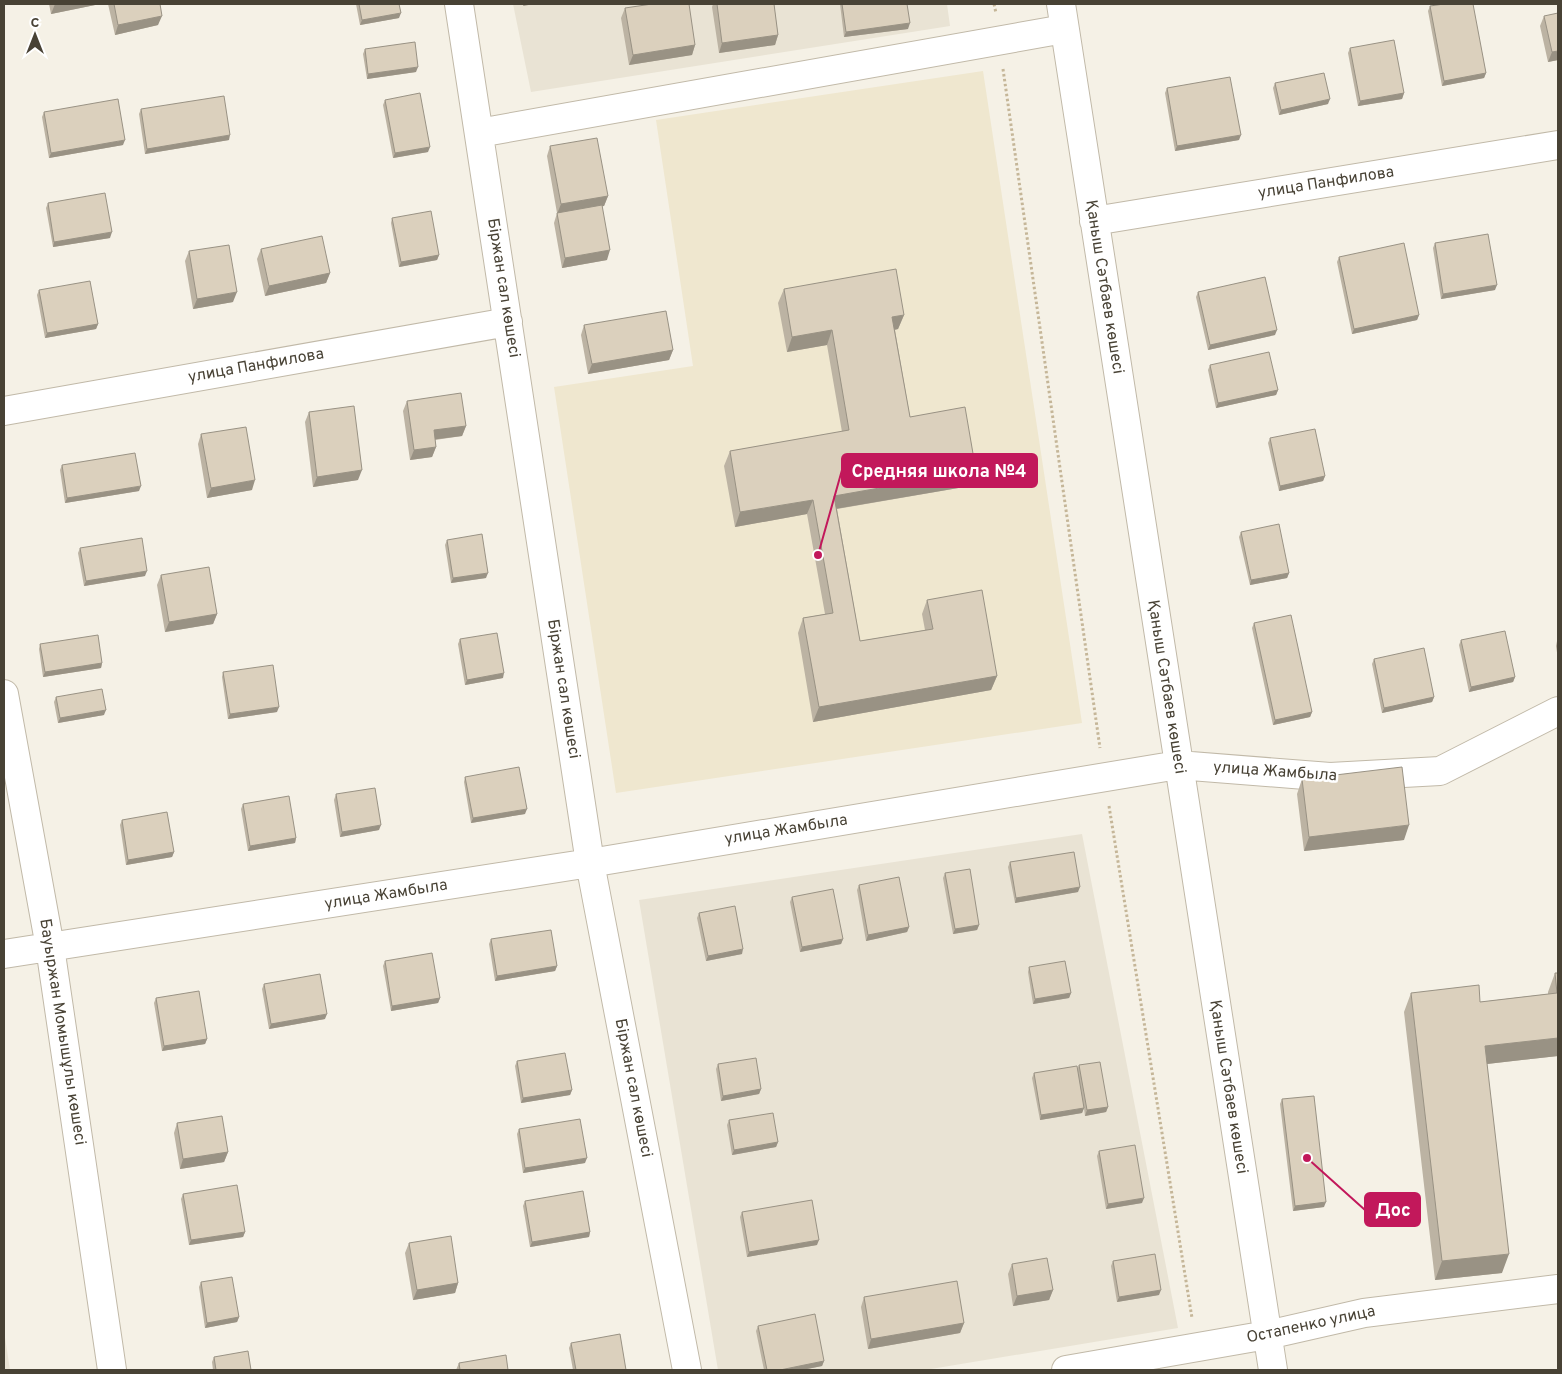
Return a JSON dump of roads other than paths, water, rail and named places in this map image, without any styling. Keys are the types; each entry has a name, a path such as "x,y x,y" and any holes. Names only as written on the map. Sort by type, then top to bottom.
{"street":[{"name":"Біржан сал көшесі","path":"459,4 590,863 687,1370"},
{"path":"479,132 999,40 1063,16"},
{"name":"Қаныш Сәтбаев көшесі","path":"1063,16 1273,1370"},
{"name":"улица Панфилова","path":"1094,221 1558,145"},
{"name":"улица Панфилова","path":"4,411 508,322"},
{"name":"Бауыржан Момышұлы көшесі","path":"4,694 50,947 112,1370"},
{"name":"улица Жамбыла","path":"4,954 590,863 1178,764 1330,777 1440,771 1558,711"},
{"name":"Остапенко улица","path":"1066,1370 1267,1335 1364,1313 1558,1289"}],"place":[{"name":"Средняя школа №4","path":"818,555"},
{"name":"Дос","path":"1307,1158"}]}
